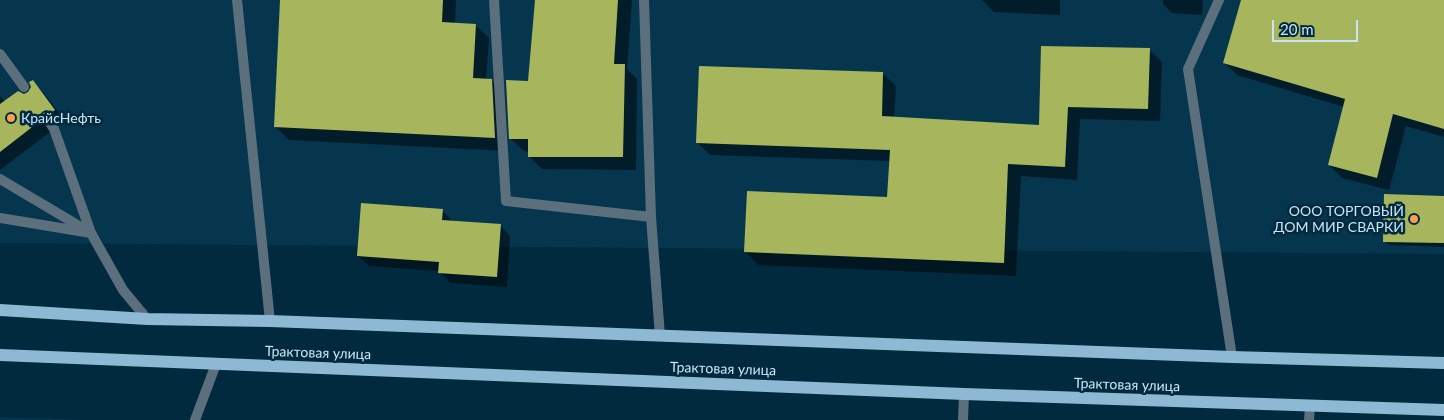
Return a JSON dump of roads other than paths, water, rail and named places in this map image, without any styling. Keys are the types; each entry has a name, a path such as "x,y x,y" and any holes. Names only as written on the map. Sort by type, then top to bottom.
{"main road":[{"path":"0,310 147,319 270,321 1232,357 1444,363"},
{"name":"Трактовая улица","path":"0,355 964,394 1444,410"}],"lane":[{"path":"237,0 270,321"},
{"path":"494,0 506,201 651,217"},
{"path":"644,0 651,217 660,336"},
{"path":"1219,0 1188,69 1232,357"},
{"path":"0,54 24,87"},
{"path":"46,117 54,129 91,233 123,290 147,319"},
{"path":"0,179 91,233"},
{"path":"0,218 91,233"},
{"path":"195,420 216,364"},
{"path":"963,420 964,394"},
{"path":"1309,420 1310,406"}],"place":[{"name":"КрайсНефть","path":"11,118"},
{"name":"ООО ТОРГОВЫЙ ДОМ МИР СВАРКИ","path":"1414,219"}]}
